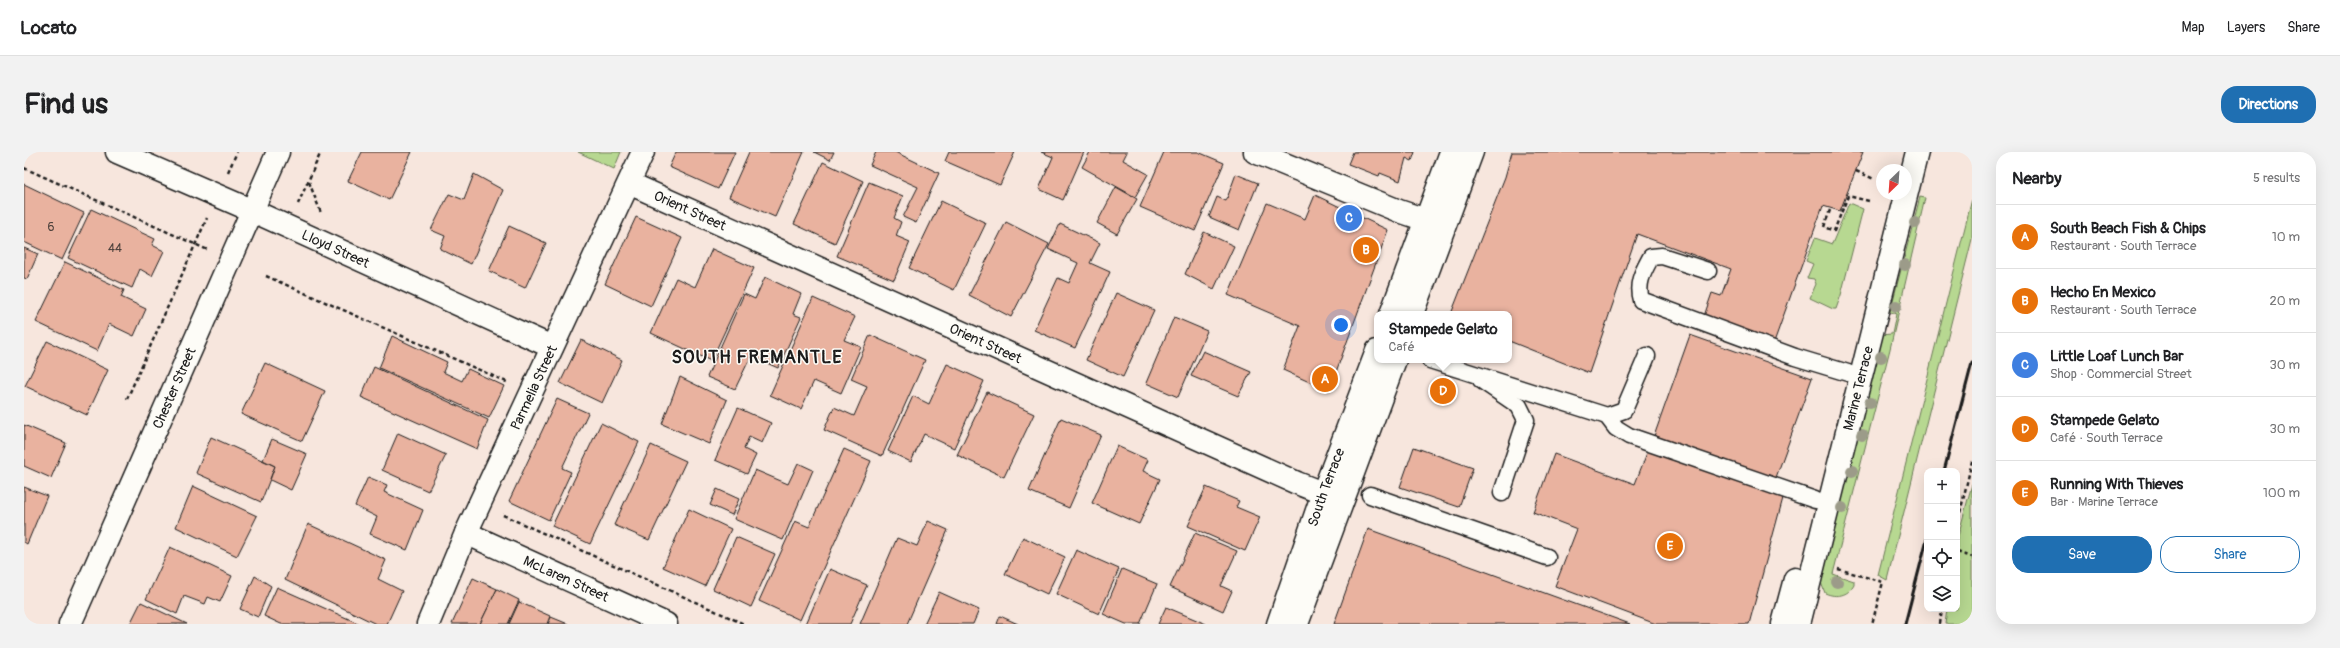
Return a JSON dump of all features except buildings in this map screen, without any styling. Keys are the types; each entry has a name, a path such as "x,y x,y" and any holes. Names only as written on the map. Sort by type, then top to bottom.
{"street":[{"name":"Lloyd Street","path":"117,152 253,211 552,348"},
{"name":"Chester Street","path":"70,624 278,152"},
{"name":"Parmelia Street","path":"428,624 466,533 643,152"},
{"path":"1255,152 1435,223"},
{"path":"1413,311 1451,152"},
{"path":"1392,311 1435,223 1472,152"},
{"path":"1899,164 1902,152"},
{"name":"Marine Terrace","path":"1800,608 1917,152"},
{"name":"Orient Street","path":"629,183 1297,483 1343,501"},
{"name":"Marine Terrace","path":"1800,608 1815,500 1891,200"},
{"name":"South Terrace","path":"1278,624 1323,493 1374,359"},
{"name":"South Terrace","path":"1297,624 1394,363"},
{"name":"McLaren Street","path":"466,533 666,624"}],"lane":[{"path":"1708,270 1662,256 1651,257 1640,277 1638,291 1641,300 1795,357 1848,373"},
{"path":"1607,416 1624,410 1647,356"},
{"path":"1440,363 1607,416 1616,428 1629,436 1815,500"},
{"path":"1468,371 1519,406 1526,420 1502,493"},
{"path":"1370,495 1547,557"}],"path":[{"path":"127,399 236,152"},
{"path":"1856,172 1874,179"},
{"path":"308,182 322,218"},
{"path":"1830,210 1824,227 1834,231 1848,196 1868,201"},
{"path":"266,276 515,386"},
{"path":"1960,513 1972,461"},
{"path":"498,513 744,624"},
{"path":"1960,553 1972,557"},
{"path":"1837,569 1883,582 1872,624"},
{"path":"1940,624 1942,612"}],"green space":[{"path":"578,152 621,152 614,169"},
{"path":"1920,197 1925,198 1890,349 1833,574 1854,581 1854,585 1845,594 1837,596 1829,595 1825,593 1820,580 1879,335 1892,334 1896,314 1890,312"},
{"path":"1972,199 1972,239 1887,580 1878,575"},
{"path":"1849,203 1863,209 1841,295 1836,309 1833,309 1810,298 1816,284 1814,279 1807,278 1813,264 1806,261 1815,238 1832,244"},
{"path":"1972,484 1972,624 1945,624 1947,612 1960,612 1960,529"}],"railway":[{"path":"1945,468 1972,363"},
{"path":"1905,624 1927,540"}],"place":[{"name":"Little Loaf Lunch Bar","path":"1349,218"},
{"name":"Hecho En Mexico","path":"1366,250"},
{"name":"South Beach Fish & Chips","path":"1325,379"},
{"name":"Stampede Gelato","path":"1443,391"},
{"name":"Running With Thieves","path":"1670,546"}],"district":[{"name":"SOUTH FREMANTLE","path":"757,357"}]}
